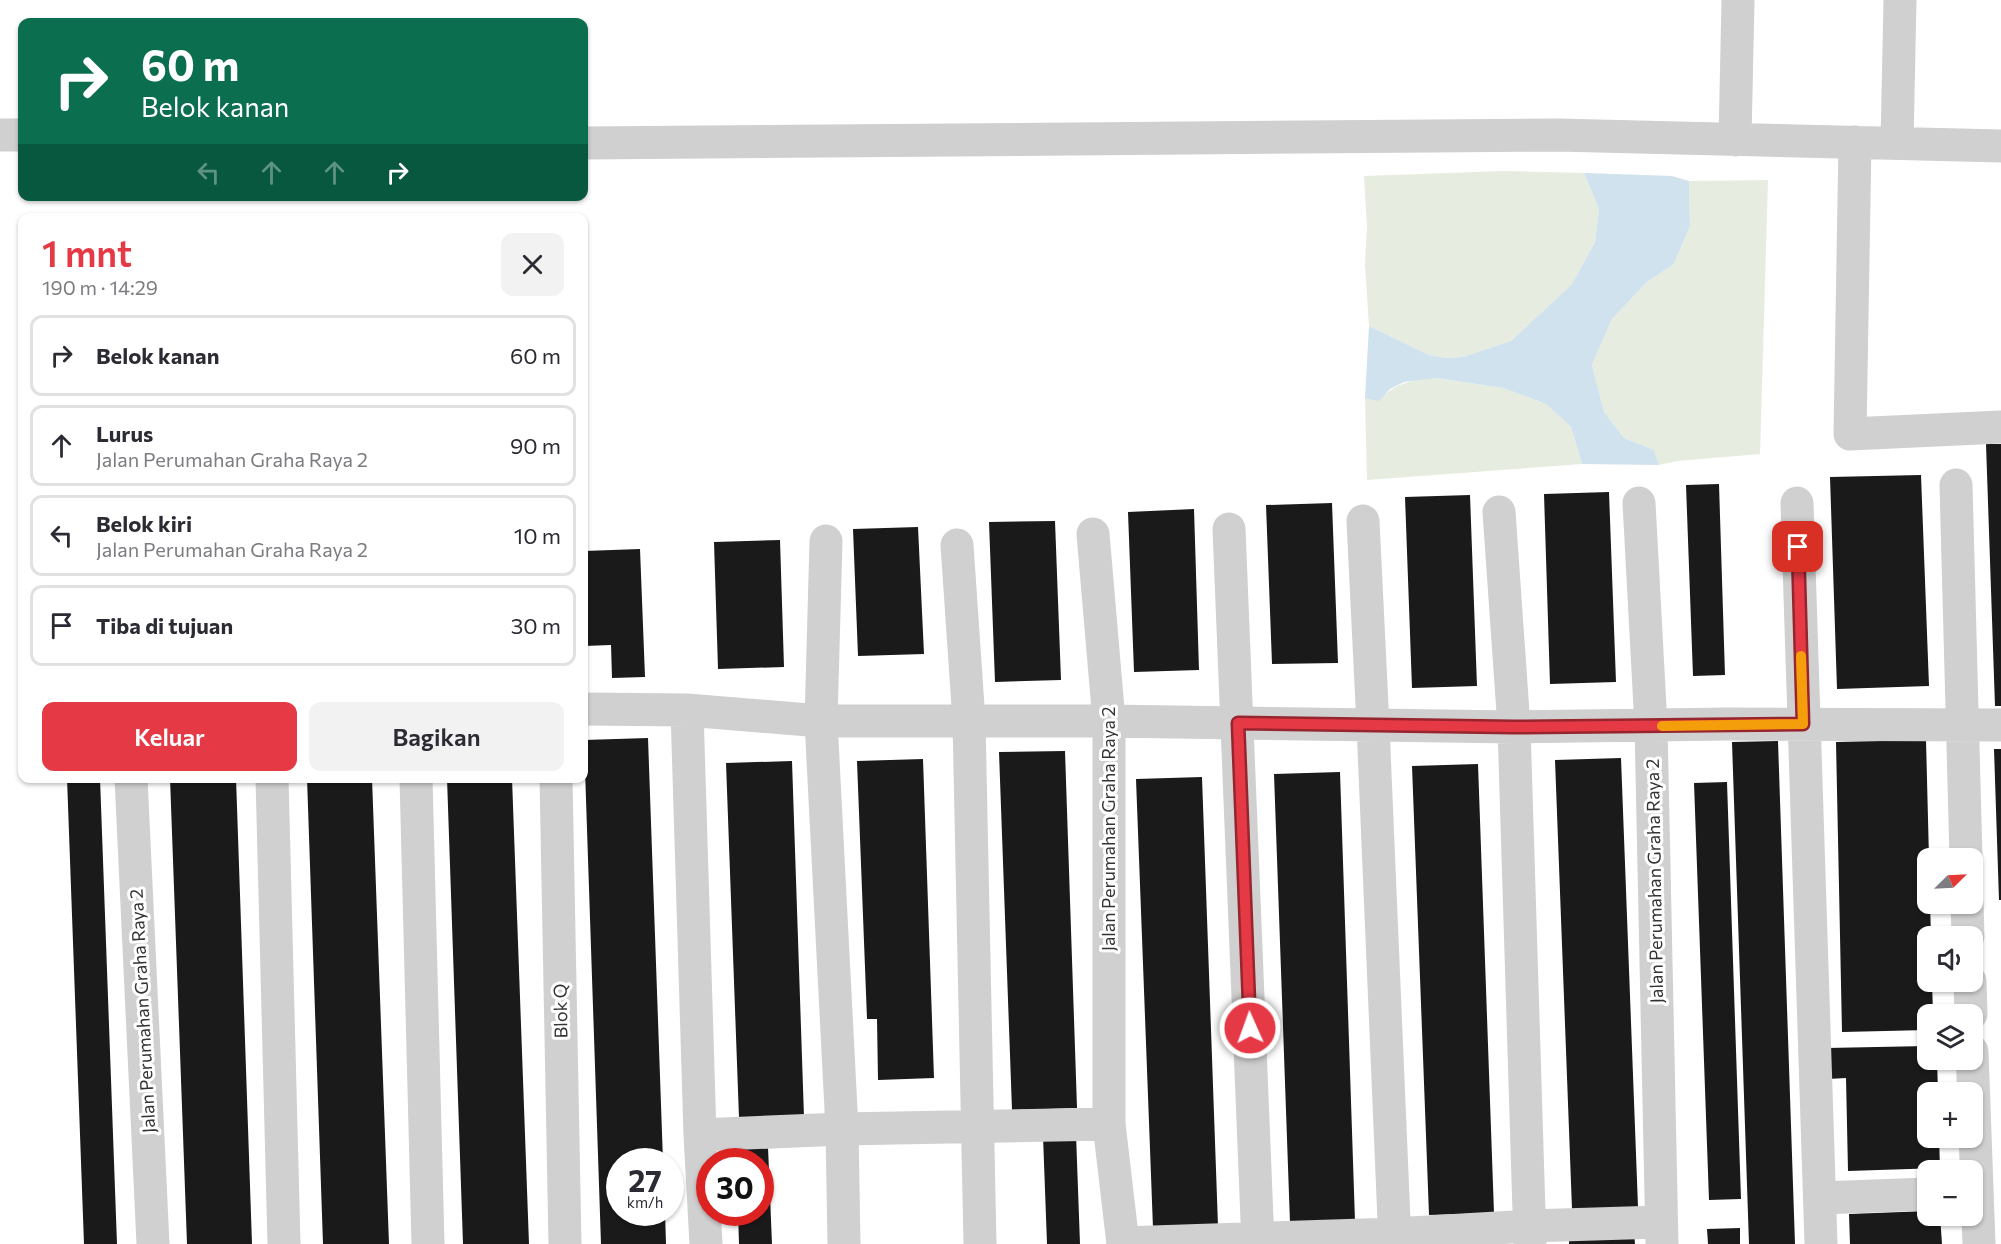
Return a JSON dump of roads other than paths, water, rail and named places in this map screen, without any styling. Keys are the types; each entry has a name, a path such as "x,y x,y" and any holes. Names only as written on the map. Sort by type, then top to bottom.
{"street":[{"path":"1735,140 1738,0"},
{"path":"1897,143 1900,0"},
{"path":"0,135 18,135"},
{"path":"588,143 1558,135 2001,146"},
{"path":"1855,142 1850,434 2001,427"},
{"path":"1956,485 1966,848"},
{"name":"Jalan Perumahan Graha Raya 2","path":"1093,534 1109,721 1109,1124 1123,1243 1661,1233 1652,726 1639,503"},
{"path":"1797,503 1821,1244"},
{"path":"1499,512 1514,727 1529,1235"},
{"path":"1362,521 1373,726 1394,1239"},
{"path":"1229,529 1258,1242"},
{"path":"826,541 821,721 842,1129 844,1244"},
{"path":"957,545 969,721 980,1244"},
{"path":"588,708 687,710 821,721 1109,721 1514,727 1728,724 2001,725"},
{"path":"687,710 700,1135 706,1244"},
{"name":"Jalan Perumahan Graha Raya 2","path":"131,783 153,1244"},
{"path":"272,783 284,1244"},
{"path":"416,783 428,1244"},
{"name":"Blok Q","path":"556,783 565,1244"},
{"path":"1972,1070 1974,1160"},
{"path":"700,1135 842,1129 1109,1124"},
{"path":"1820,1198 1917,1194"},
{"path":"1978,1226 1979,1244"}],"water":[{"path":"1584,173 1672,176 1689,181 1690,226 1674,264 1647,282 1612,319 1592,365 1604,412 1624,438 1654,450 1659,465 1582,464 1571,427 1546,404 1503,388 1437,378 1404,382 1390,389 1379,401 1365,398 1369,326 1429,355 1446,358 1463,357 1511,341 1572,284 1595,242 1599,209"}]}
